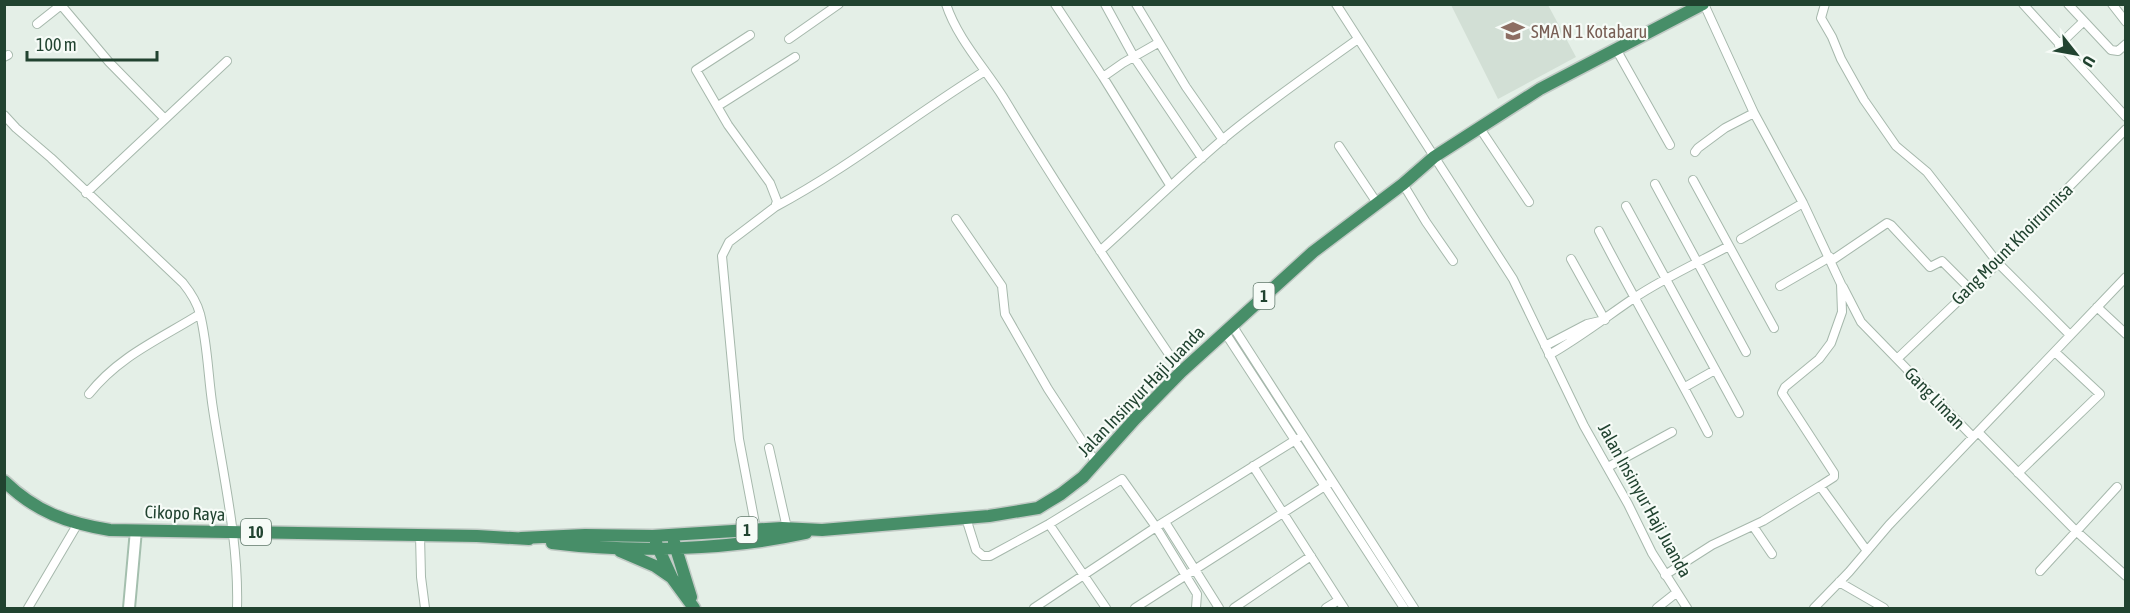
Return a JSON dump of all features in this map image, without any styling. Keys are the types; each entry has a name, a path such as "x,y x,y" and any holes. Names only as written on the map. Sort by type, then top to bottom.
{"highway":[{"name":"Jalan Insinyur Haji Juanda","path":"675,548 783,538 822,530 1012,514 1038,508 1065,491 1097,464 1135,419 1181,372 1313,252 1403,184 1434,157 1540,89 1703,4"},
{"name":"Cikopo Raya","path":"4,482 33,504 63,520 77,525 110,530 521,538 653,536"},
{"name":"Jalan Insinyur Haji Juanda","path":"672,535 756,529 822,530"},
{"name":"1","path":"653,536 672,535"},
{"path":"672,535 678,578"},
{"path":"653,536 694,609"},
{"name":"Cikopo Raya","path":"521,538 614,549 659,548"},
{"path":"678,578 685,558 696,547"},
{"name":"10","path":"659,548 675,548"},
{"path":"614,549 678,578"}],"main road":[{"path":"129,609 136,530"}],"street":[{"path":"1055,4 1170,185"},
{"path":"1105,4 1134,57 1202,158"},
{"path":"1136,4 1158,43 1223,140"},
{"path":"1336,4 1434,157"},
{"name":"Gang Liman","path":"1703,4 1755,113 1803,203 1861,322 2076,531 2125,573"},
{"path":"1825,4 1821,18 1841,59 1875,117 1896,146 1927,172 1998,263 2070,335"},
{"path":"2023,4 2126,117"},
{"path":"2068,4 2111,50 2118,51 2126,44"},
{"path":"2112,4 2126,21"},
{"path":"37,24 62,5 109,62 164,118"},
{"path":"789,39 839,5"},
{"path":"946,5 949,14 1100,251 1181,372"},
{"path":"2059,45 2084,21"},
{"path":"750,35 696,70 728,125 770,183 777,201 775,207"},
{"path":"1100,251 1170,185 1223,140 1271,101 1358,39"},
{"path":"1103,77 1158,43"},
{"path":"1616,49 1670,145"},
{"path":"718,106 795,57"},
{"path":"86,193 227,61"},
{"path":"756,529 738,428 722,256 729,242 775,207 810,188 985,71"},
{"path":"1695,152 1725,128 1755,113"},
{"path":"4,115 192,293 200,314 205,341 212,405 234,533 238,582 237,609"},
{"path":"1479,127 1529,202"},
{"name":"Gang Mount Khoirunnisa","path":"1898,358 1998,263 2126,129"},
{"path":"1339,146 1377,203"},
{"name":"Jalan Insinyur Haji Juanda","path":"1434,157 1513,279 1584,426 1628,504 1652,553 1687,609"},
{"path":"1693,180 1774,328"},
{"path":"1403,184 1453,261"},
{"path":"1655,184 1746,352"},
{"path":"1742,239 1803,203"},
{"path":"1626,206 1739,413"},
{"path":"956,219 1002,286 1005,314 1048,388 1097,464"},
{"path":"1780,286 1830,259 1887,223 1892,225 1930,267 1942,261 1970,289"},
{"path":"1599,231 1708,433"},
{"path":"1549,355 1580,338 1666,279 1729,246"},
{"path":"1571,259 1603,321"},
{"path":"1814,609 1976,434 2126,278"},
{"path":"1665,575 1712,545 1752,526 1834,477 1834,473 1782,393 1785,387 1820,359 1831,343 1842,312 1841,284"},
{"path":"2097,307 2126,334"},
{"path":"89,394 103,376 120,362 200,314"},
{"path":"1545,346 1587,324 1603,321"},
{"path":"1228,328 1303,435 1414,609"},
{"path":"1228,328 1295,440 1404,609"},
{"path":"2018,473 2100,394 2055,352"},
{"path":"1685,387 1716,370"},
{"path":"1608,467 1672,432"},
{"path":"1034,609 1156,527 1303,435"},
{"path":"769,448 787,528"},
{"path":"1253,466 1344,609"},
{"path":"966,518 976,550 986,557 1049,524 1122,479 1156,527 1197,594 1196,609"},
{"path":"1135,609 1332,481"},
{"path":"1820,486 1867,551"},
{"path":"2040,571 2117,487"},
{"path":"1165,522 1219,609"},
{"path":"1049,524 1106,609"},
{"path":"28,609 77,525"},
{"path":"1752,526 1772,554"},
{"path":"420,535 421,577 425,609"},
{"path":"1234,609 1311,556"},
{"path":"1839,582 1884,609"},
{"path":"1207,609 1209,593"},
{"path":"1657,609 1676,593"},
{"path":"1326,609 1339,600"}],"shaded area":[{"name":"SMA N 1 Kotabaru","path":"1451,5 1548,5 1576,57 1498,99"}],"place":[{"name":"SMA N 1 Kotabaru","path":"1513,31"}]}
